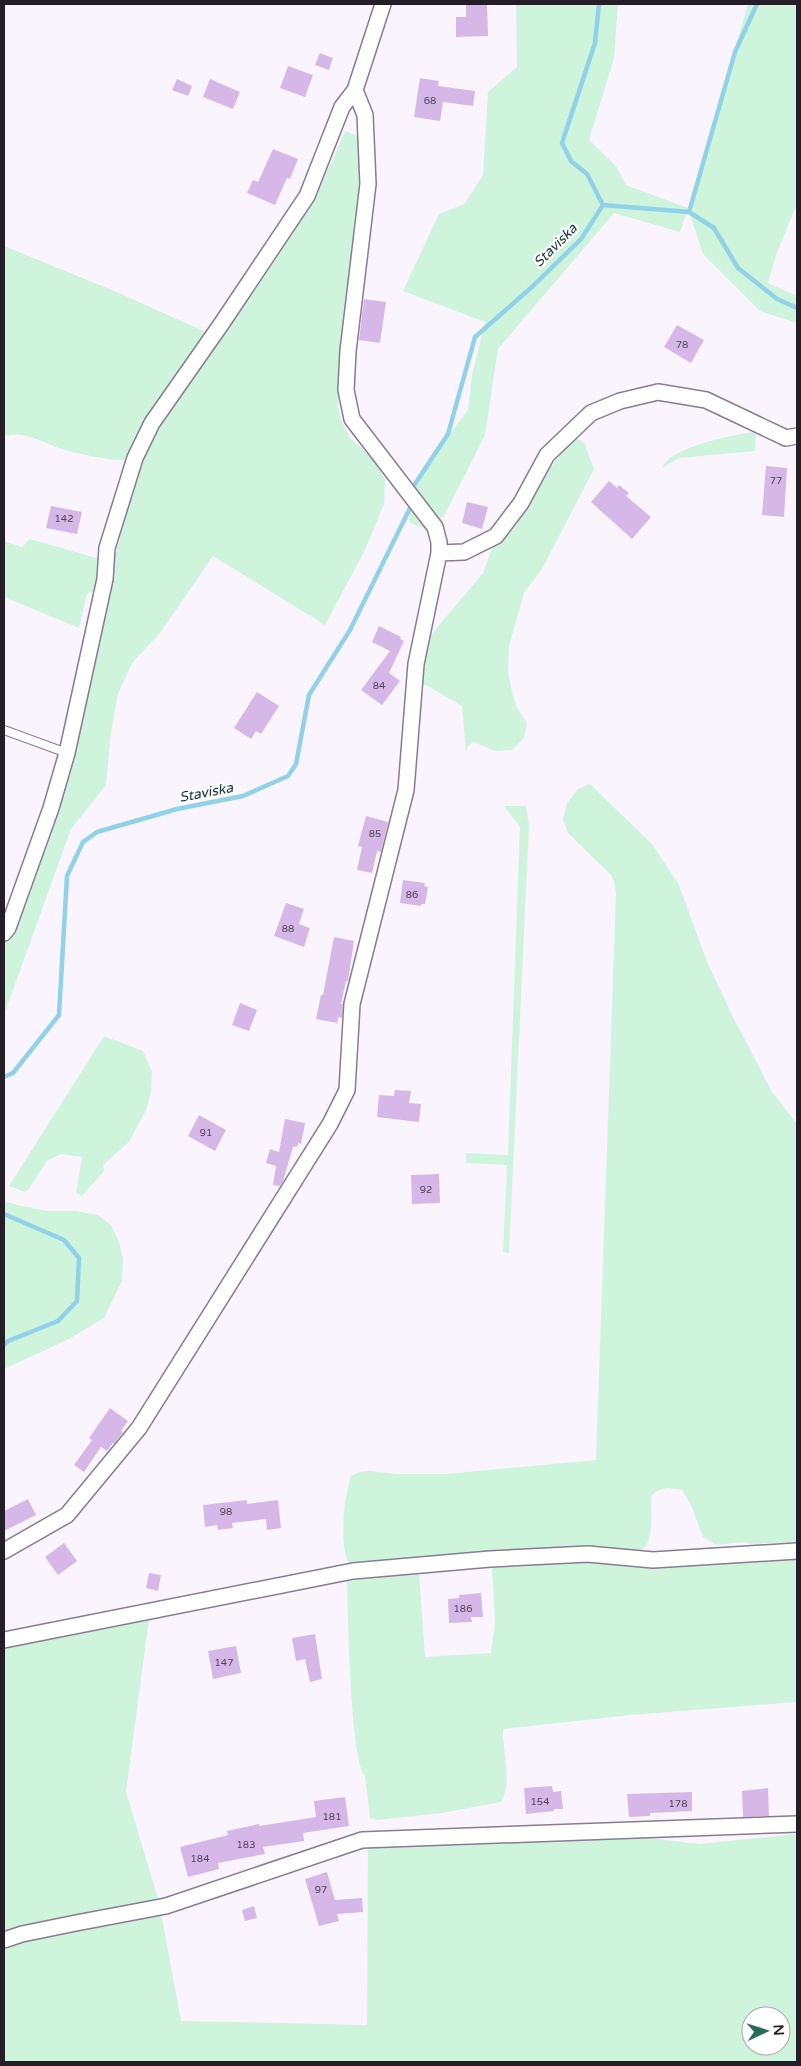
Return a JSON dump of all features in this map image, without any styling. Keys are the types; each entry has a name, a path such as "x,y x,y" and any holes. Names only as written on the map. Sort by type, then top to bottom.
{"street":[{"path":"4,933 8,928 51,808 67,753 105,579 108,548 135,458 152,423 222,324 307,196 342,107 355,90 382,4"},
{"path":"4,1551 67,1515 139,1428 330,1124 347,1090 352,1004 406,790 416,664 439,553 439,542 435,527 352,419 346,390 348,351 368,184 365,115 355,90"},
{"path":"439,553 464,552 496,536 521,503 547,455 591,413 620,401 658,392 706,400 786,438 797,436"},
{"path":"4,1640 353,1571 490,1559 588,1554 653,1560 797,1551"},
{"path":"4,1940 67,1924 166,1906 362,1840 797,1824"}],"lane":[{"path":"4,730 67,753"}],"green space":[{"path":"516,4 618,4 614,58 589,140 616,166 626,185 688,208 748,4 797,4 797,204 777,252 768,283 797,296 797,323 760,311 703,254 688,209 680,232 614,213 498,349 485,435 445,514 430,531 410,523 408,496 422,470 468,410 472,375 485,322 403,291 439,214 464,204 483,175 488,92 517,67"},
{"path":"345,131 363,138 364,182 341,349 338,407 341,420 351,439 377,462 385,480 384,504 364,552 325,625 213,556 160,633 132,663 118,694 111,732 106,785 71,829 4,1015 4,913 62,756 140,463 163,418 242,302 292,235 332,162"},
{"path":"4,246 112,290 206,332 127,460 86,455 62,449 28,436 7,436 4,434"},
{"path":"756,432 755,451 679,458 662,468 667,461 690,448 719,439"},
{"path":"574,437 584,442 594,469 542,569 524,593 509,646 508,670 512,692 517,708 527,723 524,738 512,750 495,751 473,742 468,746 466,752 462,706 417,680 430,636 483,573 494,543"},
{"path":"30,539 100,559 97,590 87,594 79,628 4,597 4,541 22,547"},
{"path":"590,784 652,844 679,885 707,962 733,1017 772,1092 797,1124 797,1542 750,1544 744,1542 716,1545 703,1537 691,1505 682,1490 669,1488 659,1490 651,1496 650,1535 644,1548 639,1551 574,1547 349,1564 343,1534 346,1495 351,1476 359,1472 446,1474 596,1460 616,892 611,875 568,833 563,820 567,803 578,789"},
{"path":"504,806 526,806 529,826 509,1253 503,1252 507,1165 466,1163 466,1153 508,1155 520,827"},
{"path":"104,1036 143,1051 152,1072 151,1092 146,1110 129,1142 103,1165 104,1171 82,1196 76,1193 82,1157 61,1154 47,1161 29,1189 25,1192 9,1186"},
{"path":"4,1201 47,1211 76,1211 98,1215 111,1225 119,1242 123,1259 122,1281 104,1318 69,1339 4,1369"},
{"path":"792,1556 797,1561 797,1702 631,1715 503,1729 507,1776 501,1802 442,1813 377,1820 370,1818 365,1776 360,1765 353,1716 347,1581 419,1572 425,1657 491,1653 495,1623 492,1567 603,1561"},
{"path":"149,1619 126,1792 159,1902 181,2021 367,2025 368,1845 591,1831 699,1844 797,1834 797,2062 4,2062 4,1648"}],"building":[{"path":"466,4 487,4 488,36 456,37 456,17 466,17"},
{"path":"320,53 333,58 329,70 315,65"},
{"path":"288,66 313,75 305,97 280,88"},
{"path":"420,78 439,81 438,86 475,91 473,106 443,102 440,121 414,117"},
{"path":"177,79 192,86 188,96 172,90"},
{"path":"210,79 240,92 233,109 203,97"},
{"path":"273,149 298,159 290,179 287,178 275,205 247,193 253,180 258,182"},
{"path":"364,299 386,302 380,343 359,340"},
{"path":"677,325 704,340 691,363 664,347"},
{"path":"766,466 787,468 784,517 762,515"},
{"path":"609,481 617,488 619,485 629,493 626,496 651,517 632,539 591,502"},
{"path":"467,502 488,507 482,529 462,523"},
{"path":"51,506 82,512 77,534 46,528"},
{"path":"379,626 401,637 400,639 404,641 389,673 400,681 382,705 361,690 390,651 372,642"},
{"path":"257,692 279,706 261,734 256,731 251,739 234,728"},
{"path":"366,816 388,822 381,852 377,851 372,873 357,870 362,847 358,846"},
{"path":"403,880 425,883 424,886 428,887 425,904 421,904 421,906 400,903"},
{"path":"286,903 304,909 299,924 310,928 304,947 274,936"},
{"path":"334,937 354,941 348,981 346,981 341,1004 343,1004 342,1018 338,1017 337,1023 316,1019 321,995 323,995"},
{"path":"240,1003 257,1010 249,1031 232,1025"},
{"path":"395,1090 411,1091 409,1103 421,1104 419,1122 377,1117 379,1095 394,1096"},
{"path":"199,1115 226,1130 215,1151 188,1136"},
{"path":"285,1119 305,1123 301,1144 298,1143 298,1146 293,1147 280,1186 273,1185 276,1166 266,1163 270,1149 279,1152"},
{"path":"439,1174 440,1203 412,1204 411,1175"},
{"path":"110,1408 128,1421 114,1444 107,1451 101,1447 84,1472 74,1465 92,1440 89,1438"},
{"path":"28,1499 36,1515 4,1531 4,1511"},
{"path":"247,1500 247,1504 278,1500 281,1528 267,1530 266,1519 232,1523 233,1528 218,1530 217,1525 205,1527 203,1505"},
{"path":"64,1543 77,1561 58,1575 45,1557"},
{"path":"149,1573 161,1575 158,1591 146,1588"},
{"path":"481,1593 483,1617 471,1617 472,1622 449,1623 448,1599 459,1598 459,1595"},
{"path":"315,1634 322,1679 310,1682 305,1659 296,1661 292,1638"},
{"path":"236,1646 241,1673 213,1679 208,1651"},
{"path":"552,1786 553,1792 561,1791 563,1809 526,1814 524,1788"},
{"path":"768,1788 769,1816 743,1817 742,1791"},
{"path":"692,1792 692,1811 650,1813 650,1816 629,1817 627,1794"},
{"path":"345,1797 349,1826 303,1833 304,1841 263,1847 265,1854 218,1863 219,1869 188,1877 180,1847 228,1835 227,1831 259,1824 259,1826 316,1817 314,1801"},
{"path":"327,1872 335,1900 362,1898 363,1912 337,1914 339,1921 319,1926 305,1879"},
{"path":"254,1906 257,1918 245,1921 242,1910"}],"waterway":[{"name":"Staviska","path":"415,484 448,434 475,337 533,286 581,239 603,205 587,174 571,161 562,143 595,43 599,4"},
{"path":"689,212 735,52 757,4"},
{"path":"603,205 689,212 714,228 738,268 777,299 797,308"},
{"name":"Staviska","path":"4,1077 13,1073 59,1015 67,876 83,842 97,832 177,809 243,796 288,776 296,764 309,695 350,630 413,502"},
{"name":"Staviska","path":"4,1214 64,1240 79,1258 77,1301 58,1321 8,1341 4,1345"}]}
